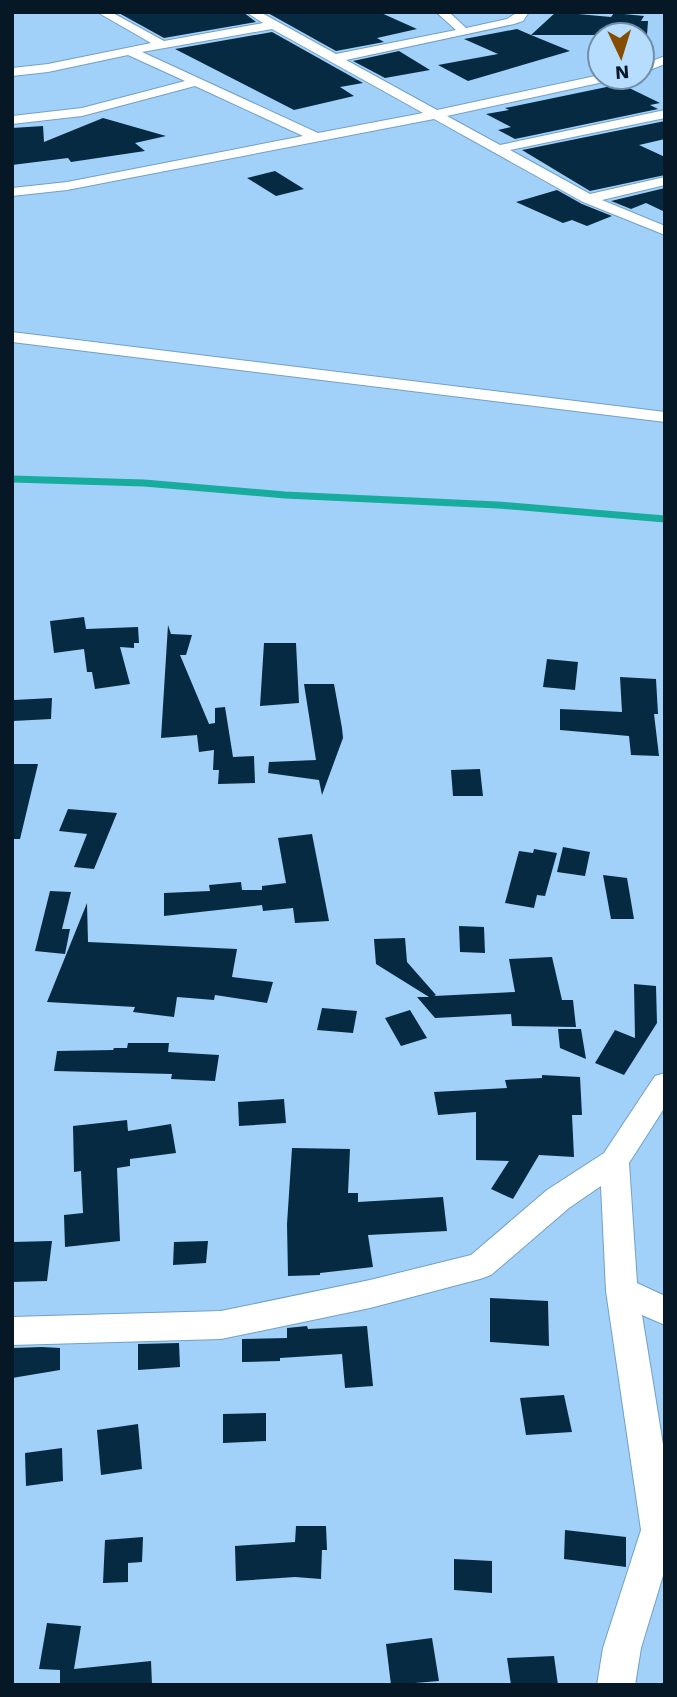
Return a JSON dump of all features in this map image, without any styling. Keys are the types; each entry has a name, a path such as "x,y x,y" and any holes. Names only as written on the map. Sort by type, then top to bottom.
{"street":[{"path":"102,12 163,45"},
{"path":"251,12 589,199 665,231"},
{"path":"441,12 457,23 463,31"},
{"path":"336,58 510,22 519,19 524,12"},
{"path":"12,72 48,68 273,25"},
{"path":"129,51 316,137"},
{"path":"12,120 68,116 196,82"},
{"path":"12,192 67,186 437,114 586,82"},
{"path":"498,149 665,114"},
{"path":"589,199 665,181"},
{"path":"12,337 665,417"},
{"path":"12,1331 221,1325 370,1294 480,1266 558,1199 614,1161 665,1084"},
{"path":"614,1161 622,1291 662,1534 622,1648 616,1685"},
{"path":"622,1291 665,1311"}],"building":[{"path":"117,12 243,12 256,22 164,38"},
{"path":"266,12 379,12 417,29 377,38 384,42 336,51"},
{"path":"556,12 611,17 614,13 644,16 641,21 586,21 586,35 531,35"},
{"path":"517,29 570,51 468,81 438,65 498,54 464,39"},
{"path":"272,32 363,83 340,87 354,96 294,110 175,49"},
{"path":"399,51 430,70 385,78 353,61"},
{"path":"587,91 635,91 660,103 650,105 658,109 515,139 498,130 511,127 486,114 509,110 505,108"},
{"path":"103,118 166,136 135,143 145,151 71,162 68,158 12,165 12,128 43,126 44,142"},
{"path":"665,121 665,139 639,145 665,157 665,175 590,191 522,150"},
{"path":"275,171 304,189 276,196 247,178"},
{"path":"665,188 665,212 646,203 631,209 611,201"},
{"path":"557,190 612,216 587,226 572,220 563,223 516,202"},
{"path":"84,617 86,629 138,627 139,643 134,643 134,648 120,647 130,684 95,689 92,672 87,672 84,649 54,653 50,621"},
{"path":"168,625 171,634 192,635 186,655 180,655 209,724 215,723 215,708 225,707 233,757 254,756 255,783 218,784 219,770 213,770 214,750 199,752 197,735 161,738"},
{"path":"264,643 296,643 299,703 260,706"},
{"path":"547,659 578,662 575,690 543,687"},
{"path":"620,677 656,679 658,714 654,714 659,756 631,755 629,736 560,730 560,709 622,712"},
{"path":"304,684 334,684 342,728 343,738 322,795 319,780 268,773 269,762 316,760"},
{"path":"52,698 51,719 13,721 14,700"},
{"path":"12,764 38,764 20,839 12,839"},
{"path":"480,769 483,796 453,796 451,770"},
{"path":"68,809 117,813 94,869 74,867 87,834 59,831"},
{"path":"312,834 329,921 295,923 293,908 263,911 262,905 164,916 164,893 210,891 209,885 241,882 242,890 262,890 262,886 286,883 278,838"},
{"path":"563,847 590,852 585,876 557,872"},
{"path":"534,849 557,853 545,896 537,895 534,908 505,903 519,851 533,853"},
{"path":"603,875 627,878 634,919 611,919"},
{"path":"50,891 71,892 62,929 70,929 65,954 35,951"},
{"path":"87,903 88,942 237,949 232,977 273,982 267,1003 215,995 214,1000 177,997 174,1017 133,1012 135,1007 47,1002"},
{"path":"459,926 484,927 485,953 460,952"},
{"path":"405,938 407,962 436,995 434,996 515,992 509,959 552,957 562,1000 573,1000 576,1027 512,1026 511,1014 435,1018 417,997 429,997 376,964 374,939"},
{"path":"634,984 656,986 657,1023 624,1075 595,1063 615,1030 635,1038"},
{"path":"322,1008 357,1011 353,1033 317,1030"},
{"path":"410,1010 427,1038 401,1046 385,1018"},
{"path":"558,1029 581,1029 586,1059 560,1048"},
{"path":"128,1043 169,1043 168,1052 219,1055 215,1081 171,1079 172,1074 54,1071 57,1051 113,1050 127,1048"},
{"path":"542,1075 580,1077 582,1115 572,1115 574,1157 539,1155 513,1199 491,1189 509,1161 476,1160 476,1112 438,1115 434,1092 507,1088 505,1080 542,1078"},
{"path":"284,1099 286,1123 239,1126 238,1102"},
{"path":"127,1120 128,1131 171,1124 176,1153 130,1159 130,1166 117,1168 120,1241 65,1247 64,1215 83,1213 81,1171 74,1172 73,1126"},
{"path":"292,1148 350,1149 348,1193 358,1193 358,1202 443,1197 447,1231 368,1235 373,1267 320,1275 288,1276 287,1224"},
{"path":"52,1241 47,1281 12,1282 12,1242"},
{"path":"208,1241 206,1263 173,1265 174,1242"},
{"path":"490,1298 548,1301 549,1346 490,1342"},
{"path":"307,1326 308,1329 367,1326 373,1386 345,1388 342,1354 242,1362 242,1339 287,1338 287,1328"},
{"path":"179,1343 180,1367 138,1370 138,1344"},
{"path":"12,1348 60,1348 60,1370 12,1378"},
{"path":"564,1395 572,1432 526,1435 520,1398"},
{"path":"266,1413 266,1441 223,1443 223,1414"},
{"path":"138,1424 142,1469 101,1475 97,1430"},
{"path":"62,1448 63,1481 26,1486 25,1453"},
{"path":"296,1526 326,1526 327,1550 322,1550 321,1579 295,1577 236,1581 235,1546 295,1542"},
{"path":"565,1530 626,1537 626,1567 564,1559"},
{"path":"143,1537 142,1562 128,1563 128,1582 103,1583 105,1540"},
{"path":"454,1559 492,1561 492,1593 454,1590"},
{"path":"47,1623 81,1626 74,1669 151,1661 152,1685 60,1685 60,1670 39,1669"},
{"path":"432,1638 439,1681 391,1685 386,1644"},
{"path":"554,1656 558,1685 511,1685 507,1658"}],"waterway":[{"path":"12,479 144,483 285,495 498,505 665,519"}]}
